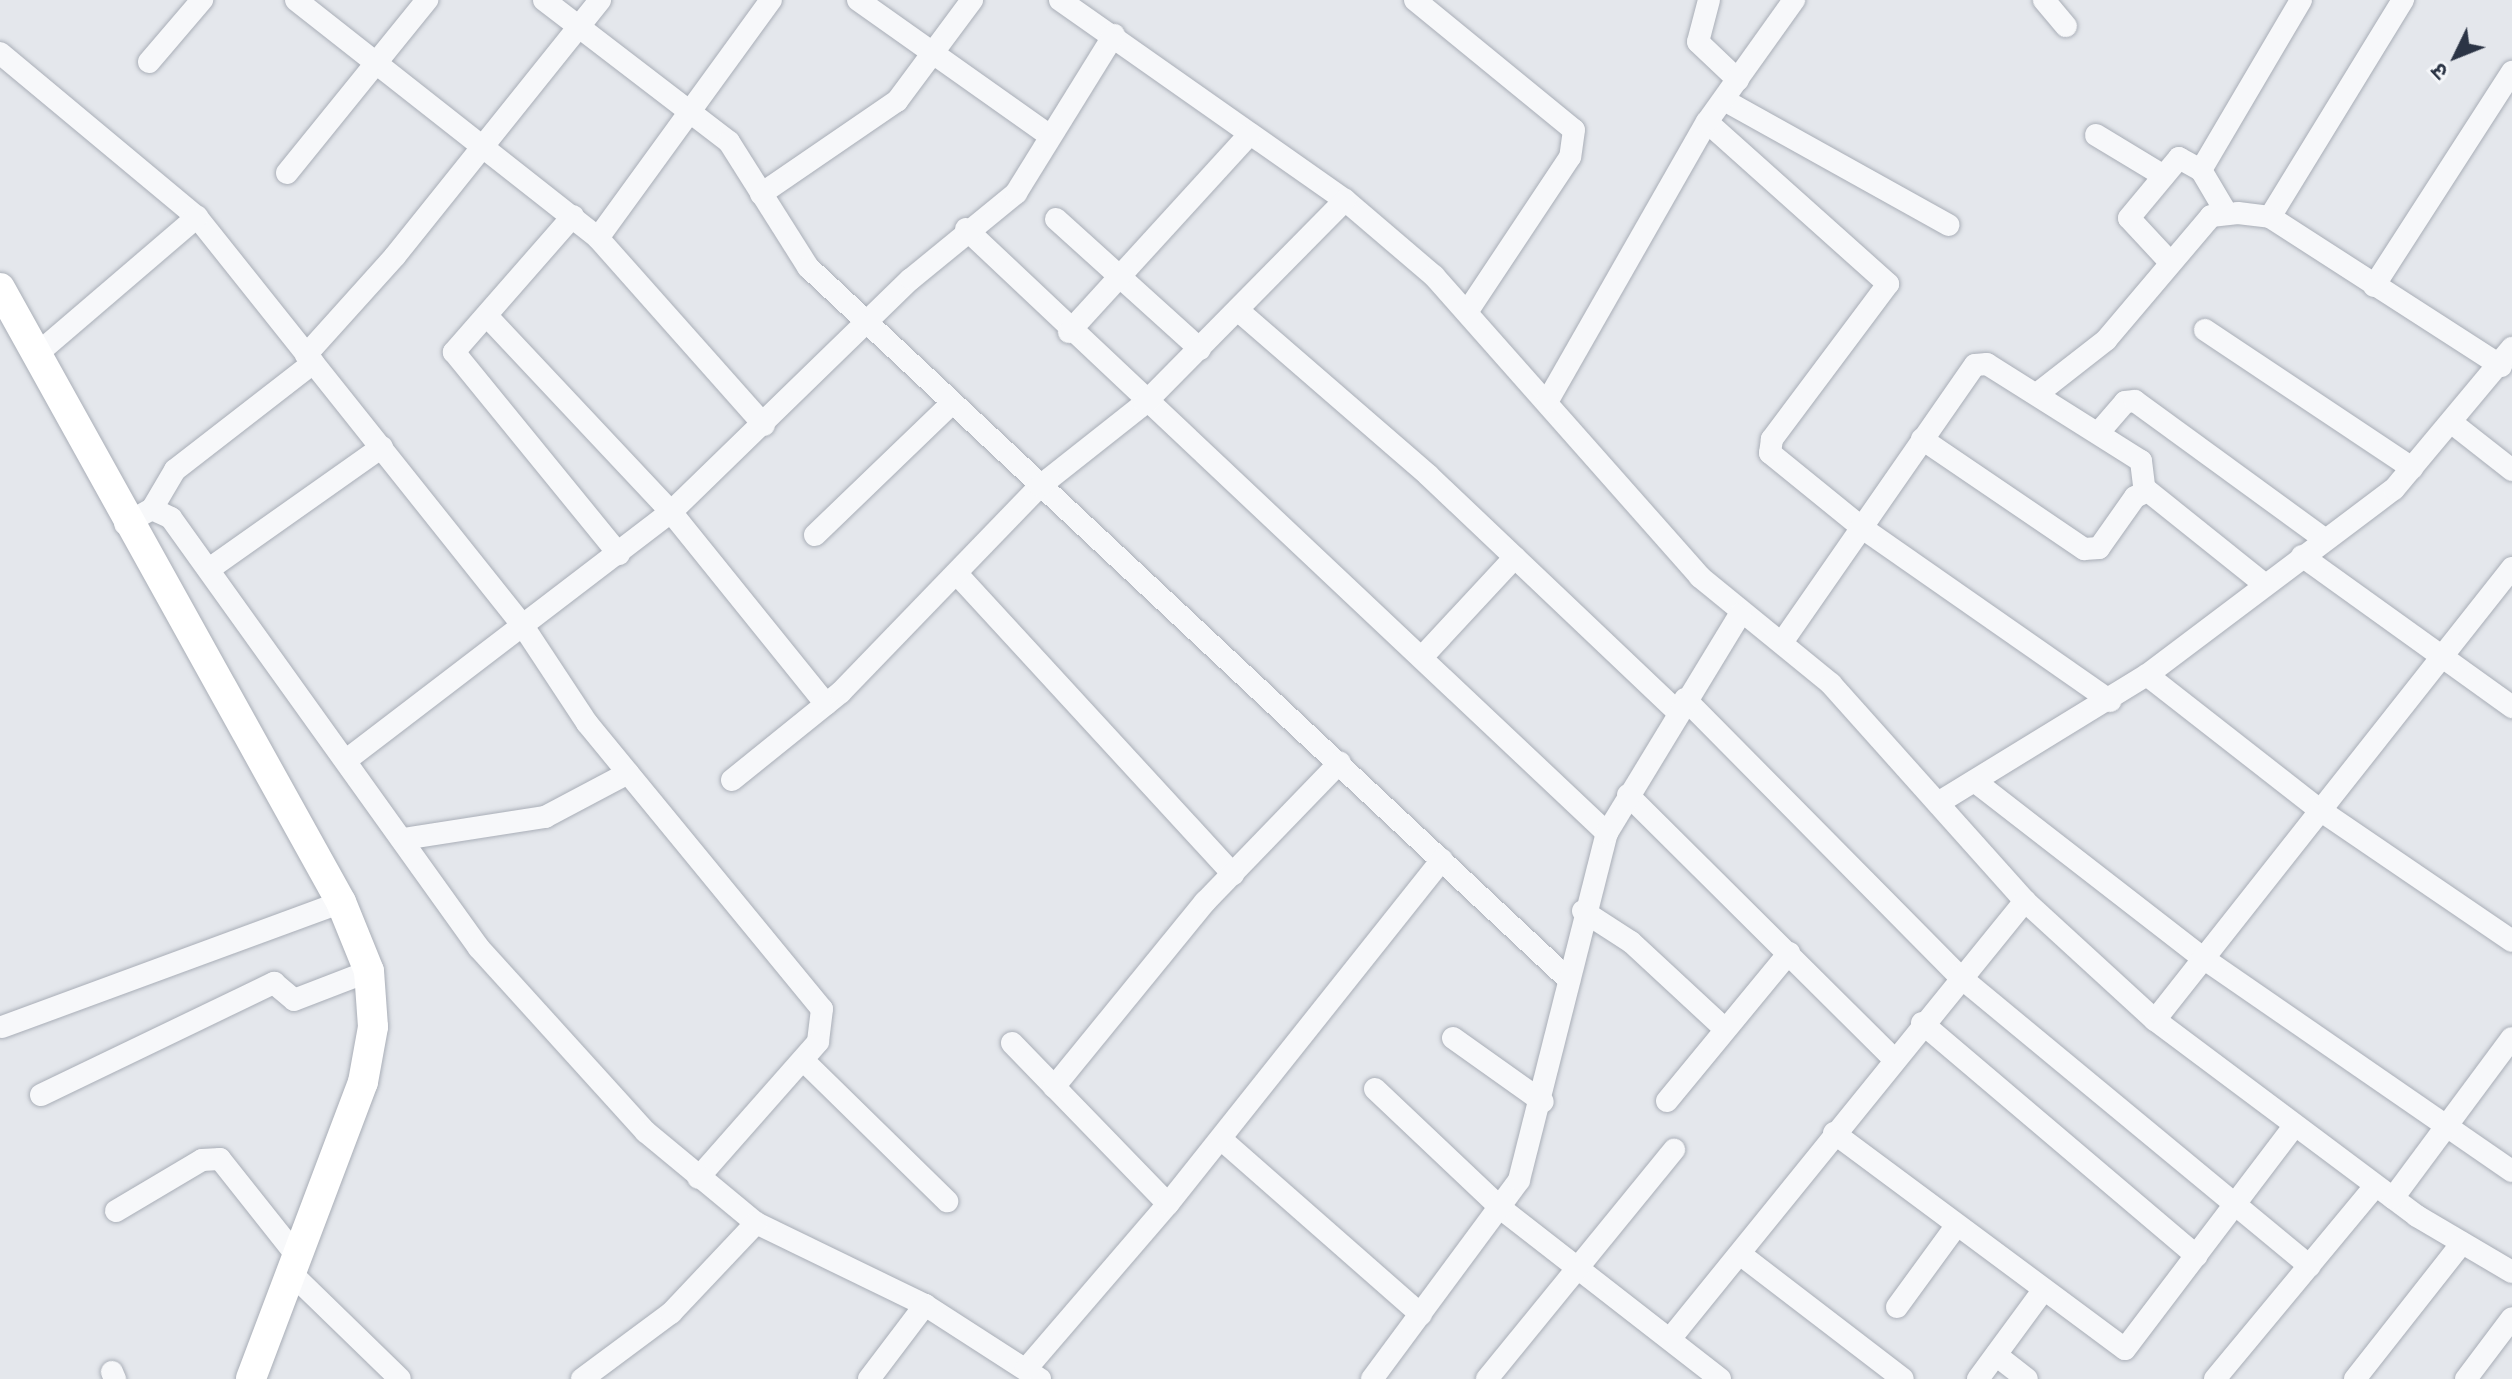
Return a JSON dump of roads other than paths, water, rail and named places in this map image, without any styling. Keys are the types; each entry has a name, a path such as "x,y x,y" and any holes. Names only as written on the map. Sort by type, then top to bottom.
{"street":[{"path":"149,62 202,0"},
{"path":"296,0 482,150 573,216 598,238 764,425"},
{"path":"287,173 427,0"},
{"path":"544,0 690,108 738,151 797,255 951,404 1340,762 1569,980"},
{"path":"125,524 152,509 175,470 310,359 482,150 600,0"},
{"path":"598,238 771,0"},
{"path":"858,0 1050,136"},
{"path":"761,194 897,101 934,56 972,0"},
{"path":"1060,0 1345,200 1469,309 1547,402 1740,614 1783,641 1938,803 2025,901 2155,1020 2384,1192 2512,1272"},
{"path":"1415,0 1574,130 1570,157 1469,309"},
{"path":"1709,0 1698,42 1738,80"},
{"path":"1547,402 1707,122 1794,0"},
{"path":"2044,0 2066,26"},
{"path":"2201,170 2301,0"},
{"path":"2270,217 2403,0"},
{"path":"349,758 671,512 966,229 1016,193 1114,35"},
{"path":"0,53 197,217 523,626 628,773 822,1009 825,1029 803,1060 698,1178"},
{"path":"2374,286 2512,72"},
{"path":"1724,100 1949,225"},
{"path":"1707,122 1886,278 1885,289 1770,446 1775,459 1861,527 2110,701"},
{"path":"1069,332 1116,275 1250,134"},
{"path":"2096,135 2164,176"},
{"path":"2168,260 2129,218 2179,158 2201,170 2227,214"},
{"path":"732,780 826,704 957,574 1040,486 1145,403 1240,312 1345,200"},
{"path":"1938,803 1977,783 2110,701 2324,539 2412,468 2506,357 2374,286 2270,217 2227,214 2211,216 2168,260 2106,340 2037,394"},
{"path":"573,216 487,316 457,346 456,359 619,554"},
{"path":"37,354 197,217"},
{"path":"1056,219 1200,349"},
{"path":"966,229 1145,403 1425,654 1607,833"},
{"path":"0,288 125,524 341,902 369,971 373,1027 363,1082 251,1379"},
{"path":"1240,312 1681,705 1959,976 2310,1266"},
{"path":"487,316 671,512 826,704"},
{"path":"2205,330 2412,468"},
{"path":"1783,641 1975,365 2037,394 2100,431 2141,461 2145,492 2263,583"},
{"path":"2100,431 2128,400 2135,401 2324,539"},
{"path":"815,535 951,404"},
{"path":"2452,423 2512,470"},
{"path":"1922,439 2084,549 2099,548 2145,492"},
{"path":"212,567 382,447"},
{"path":"152,509 167,513 212,567 523,1004 698,1178 756,1223 925,1305 1033,1374 1442,860"},
{"path":"2302,556 2512,707"},
{"path":"1425,654 1515,557"},
{"path":"2155,1020 2512,568"},
{"path":"957,574 1233,874"},
{"path":"1384,1375 1421,1315 1503,1210 1543,1102 1583,911 1607,833 1681,705 1740,614"},
{"path":"2147,675 2320,810 2512,941"},
{"path":"1054,1087 1233,874 1340,762"},
{"path":"403,839 545,817 628,773"},
{"path":"1977,783 2203,958 2512,1171"},
{"path":"1628,795 1894,1059"},
{"path":"1670,1339 1959,976 2025,901"},
{"path":"2,1027 341,902"},
{"path":"1583,911 1631,942 1725,1029"},
{"path":"1667,1101 1789,953"},
{"path":"41,1095 274,983 294,1000 369,971"},
{"path":"1922,1023 2197,1256"},
{"path":"1453,1038 1543,1102"},
{"path":"2215,1379 2310,1266 2447,1125 2512,1038"},
{"path":"1012,1043 1168,1204"},
{"path":"803,1060 947,1201"},
{"path":"1375,1089 1503,1210 1670,1339 1708,1375"},
{"path":"1834,1133 2042,1292 2125,1349 2294,1126"},
{"path":"1221,1139 1421,1315"},
{"path":"1487,1379 1674,1150"},
{"path":"116,1211 202,1160 220,1159 294,1264 400,1379"},
{"path":"582,1379 671,1313 756,1223"},
{"path":"1897,1307 1956,1226"},
{"path":"2355,1379 2462,1243"},
{"path":"1740,1254 1903,1379"},
{"path":"1978,1379 2042,1292"},
{"path":"869,1379 925,1305"},
{"path":"2466,1379 2512,1318"},
{"path":"1996,1355 2027,1379"}]}
